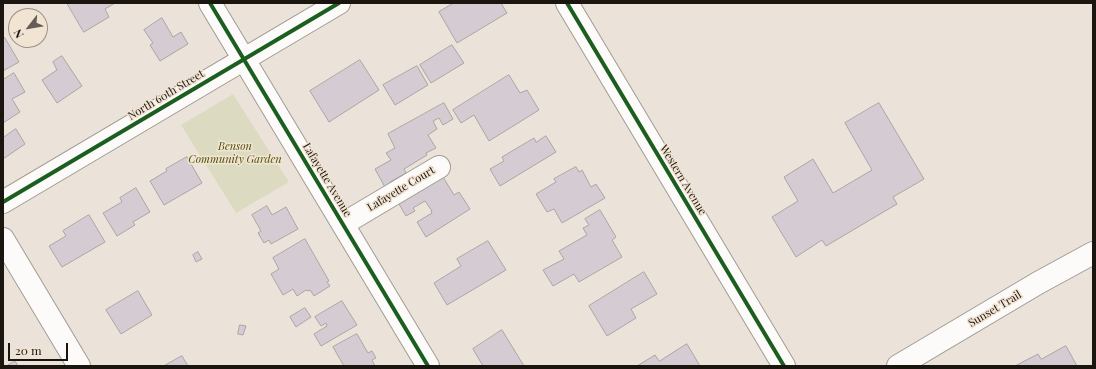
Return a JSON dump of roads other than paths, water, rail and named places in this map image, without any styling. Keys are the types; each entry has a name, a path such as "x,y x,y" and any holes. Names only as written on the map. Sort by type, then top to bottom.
{"street":[{"name":"Lafayette Avenue","path":"210,3 428,366"},
{"name":"North 60th Street","path":"3,202 339,3"},
{"name":"Western Avenue","path":"567,3 784,366"},
{"name":"Lafayette Court","path":"343,224 439,166"},
{"path":"3,239 79,366"},
{"name":"Sunset Trail","path":"898,366 1092,252"}],"park label":[{"name":"Benson Community Garden","path":"235,153"}]}
